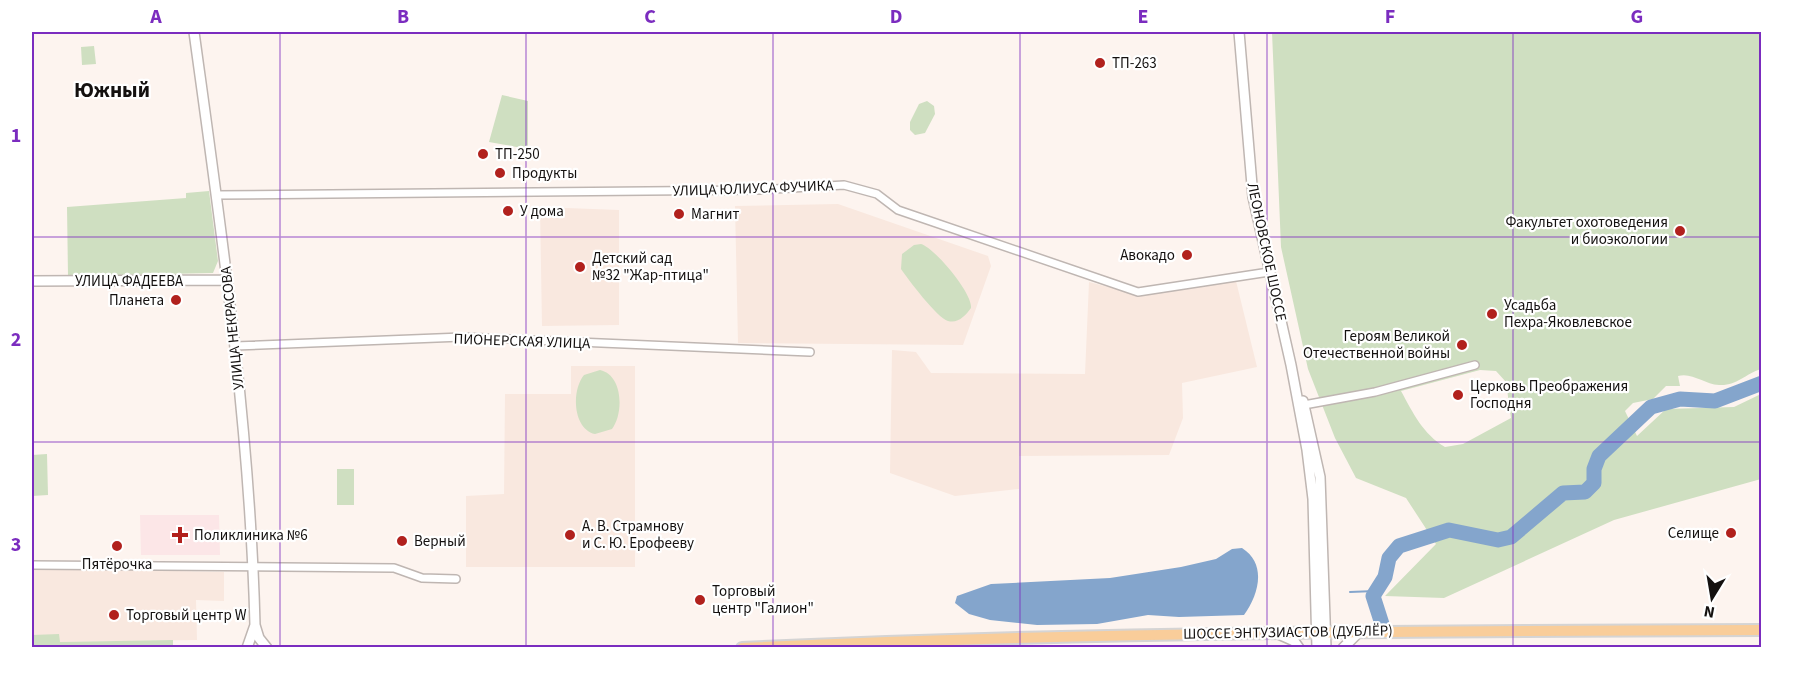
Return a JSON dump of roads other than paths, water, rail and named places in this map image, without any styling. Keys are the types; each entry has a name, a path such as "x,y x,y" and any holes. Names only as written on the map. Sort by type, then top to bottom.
{"main road":[{"name":"УЛИЦА НЕКРАСОВА","path":"194,32 235,346 252,519 255,625 259,638 267,648"},
{"name":"ЛЕОНОВСКОЕ ШОССЕ","path":"1239,32 1253,197 1291,364 1307,450 1321,631 1326,648"},
{"name":"УЛИЦА ФАДЕЕВА","path":"32,281 227,280"},
{"name":"ЛЕОНОВСКОЕ ШОССЕ","path":"1291,364 1304,405 1320,477 1321,631 1317,648"},
{"name":"УЛИЦА НЕКРАСОВА","path":"247,648 255,625"},
{"name":"ШОССЕ ЭНТУЗИАСТОВ (ДУБЛЁР)","path":"742,648 974,637 1394,630 1761,630"},
{"path":"1342,648 1365,631"},
{"path":"1274,632 1294,641 1299,648"}],"street":[{"name":"УЛИЦА ЮЛИУСА ФУЧИКА","path":"216,195 714,191 844,185 877,194 898,210 1138,292 1269,272"},
{"name":"ПИОНЕРСКАЯ УЛИЦА","path":"235,346 462,338 810,352"},
{"path":"1304,405 1375,392 1475,365"},
{"path":"32,565 254,566 269,569 394,568 422,578 456,579"}],"water":[{"path":"1242,548 1255,562 1258,571 1257,589 1244,615 1179,617 1148,615 1097,624 1037,625 990,620 969,614 955,603 957,596 991,584 1110,578 1181,567 1216,559 1232,549"}],"waterway":[{"path":"1382,624 1373,596 1385,577 1389,558 1399,546 1449,530 1498,540 1511,537 1563,493 1585,492 1594,483 1594,469 1599,456 1651,407 1680,399 1715,401 1762,383"},
{"path":"1350,592 1375,591"}],"place":[{"name":"ТП-263","path":"1100,63"},
{"name":"ТП-250","path":"483,154"},
{"name":"Продукты","path":"500,173"},
{"name":"У дома","path":"508,211"},
{"name":"Магнит","path":"679,214"},
{"name":"Факультет охотоведения и биоэкологии","path":"1680,231"},
{"name":"Авокадо","path":"1187,255"},
{"name":"Детский сад №32 \"Жар-птица\"","path":"580,267"},
{"name":"Планета","path":"176,300"},
{"name":"Усадьба Пехра-Яковлевское","path":"1492,314"},
{"name":"Героям Великой Отечественной войны","path":"1462,345"},
{"name":"Церковь Преображения Господня","path":"1458,395"},
{"name":"Селище","path":"1731,533"},
{"name":"Поликлиника №6","path":"180,535"},
{"name":"А. В. Страмнову и С. Ю. Ерофееву","path":"570,535"},
{"name":"Верный","path":"402,541"},
{"name":"Пятёрочка","path":"117,546"},
{"name":"Торговый центр \"Галион\"","path":"700,600"},
{"name":"Торговый центр W","path":"114,615"}],"district":[{"name":"Южный","path":"112,90"}]}
